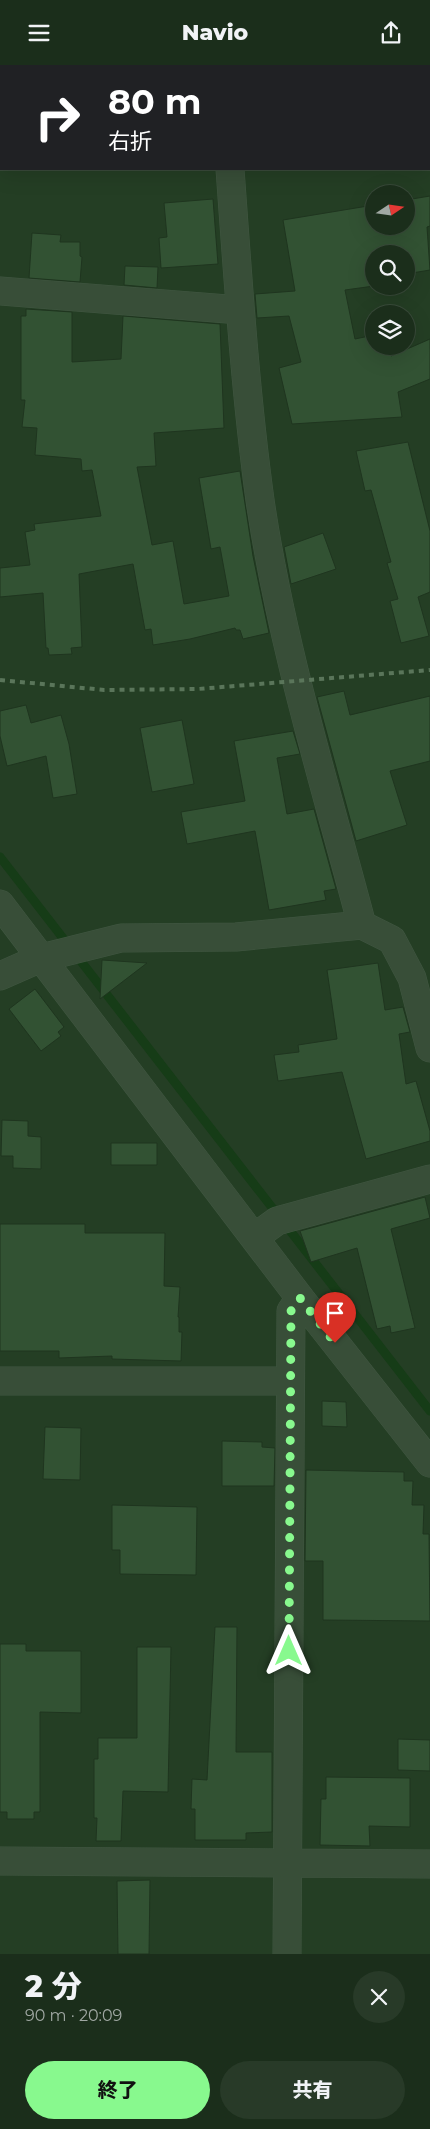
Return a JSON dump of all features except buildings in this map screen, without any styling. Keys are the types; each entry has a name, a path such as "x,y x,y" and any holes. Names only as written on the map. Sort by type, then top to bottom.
{"street":[{"path":"230,170 240,311 260,500 296,680 362,925"},
{"path":"0,291 240,311"},
{"path":"0,904 300,1298 430,1463"},
{"path":"0,976 41,958 121,939 236,937 362,925 392,940 412,978 430,1048"},
{"path":"255,1237 277,1221 430,1179"},
{"path":"287,1954 291,1311 300,1298"},
{"path":"0,1381 290,1381"},
{"path":"0,1861 430,1864"}],"waterway":[{"path":"0,857 430,1411"}],"railway":[{"path":"0,680 104,690 198,689 430,670"}],"route":[{"path":"289,1651 291,1311 300,1298 335,1343"}]}
